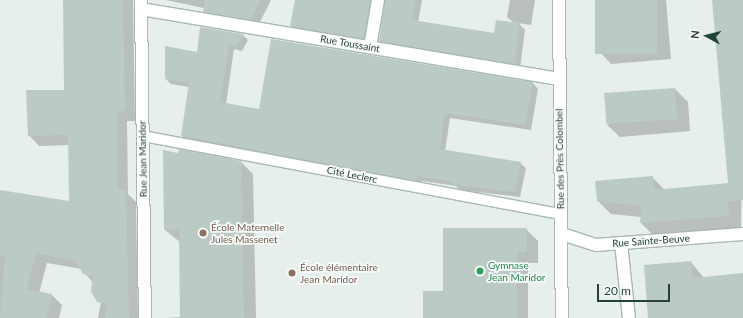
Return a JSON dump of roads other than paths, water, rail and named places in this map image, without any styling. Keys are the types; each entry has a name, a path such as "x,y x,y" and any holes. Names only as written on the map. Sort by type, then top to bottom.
{"street":[{"path":"370,47 378,0"},
{"name":"Rue des Près Colombel","path":"559,0 562,318"},
{"name":"Rue Toussaint","path":"141,4 370,47 559,79"},
{"name":"Rue Jean Maridor","path":"141,4 146,318"},
{"name":"Rue Sainte-Beuve","path":"562,234 596,245 743,234"},
{"path":"621,243 629,318"}],"lane":[{"name":"Cité Leclerc","path":"143,136 560,214"}],"place":[{"name":"École Maternelle Jules Massenet","path":"203,233"},
{"name":"Gymnase Jean Maridor","path":"480,271"},
{"name":"École élémentaire Jean Maridor","path":"292,273"}]}
